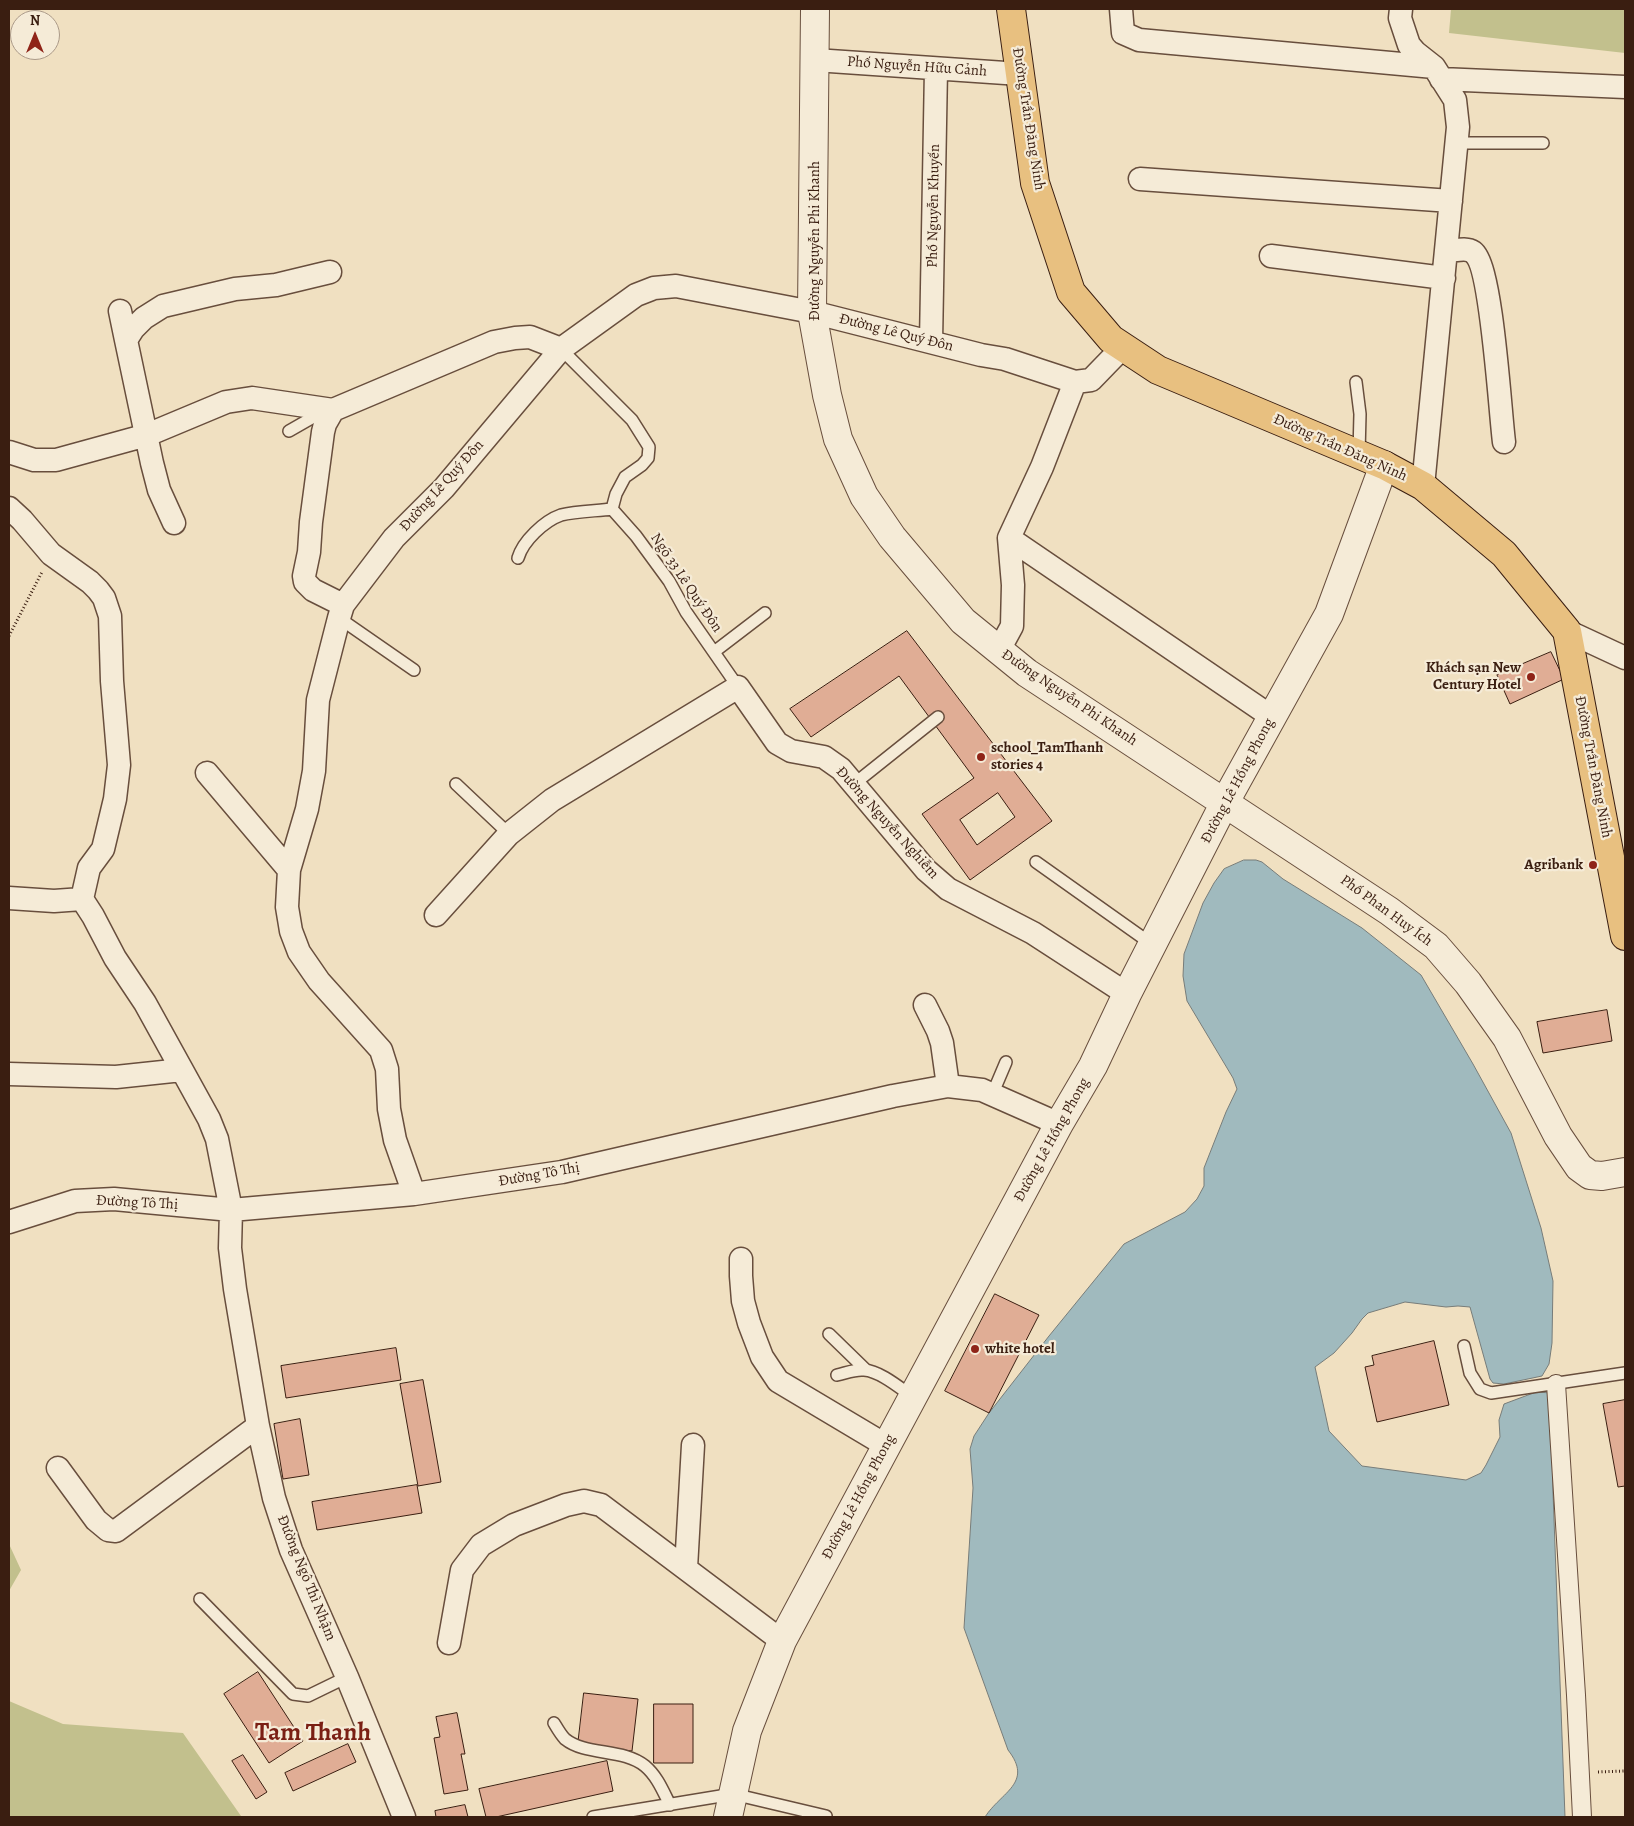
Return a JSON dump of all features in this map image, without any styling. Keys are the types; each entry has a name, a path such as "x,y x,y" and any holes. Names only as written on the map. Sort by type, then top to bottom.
{"main road":[{"name":"Đường Trần Đăng Ninh","path":"1011,9 1035,183 1072,292 1111,339 1158,370 1384,465 1423,486 1504,554 1567,631 1625,936"}],"street":[{"name":"Đường Nguyễn Phi Khanh","path":"815,9 812,312 827,395 838,439 864,496 892,537 963,621 1027,673 1225,802"},
{"path":"1120,9 1123,34 1139,40 1438,73 1625,87"},
{"path":"1401,9 1400,18 1409,45 1438,73 1454,100 1458,127 1423,486"},
{"name":"Phố Nguyễn Hữu Cảnh","path":"815,60 1020,74"},
{"name":"Phố Nguyễn Khuyến","path":"931,342 936,69"},
{"path":"1140,179 1451,201"},
{"path":"1446,252 1466,250 1473,252 1479,262 1488,297 1504,442"},
{"path":"1271,256 1444,278"},
{"path":"126,340 133,329 144,318 163,306 235,290 276,285 330,272"},
{"name":"Đường Lê Quý Đôn","path":"414,1194 395,1140 389,1109 387,1069 382,1050 319,981 299,952 291,931 287,907 289,870 307,810 314,771 318,700 341,612 394,538 444,488 561,349 636,295 654,288 676,286 812,312 981,355 1005,359 1075,382"},
{"path":"120,311 152,464 159,490 174,523"},
{"path":"9,452 34,460 56,460 147,435 226,402 252,398 330,409 494,342 514,338 530,337 561,349"},
{"path":"999,650 1012,626 1013,585 1009,538 1042,467 1075,382 1091,380 1123,347"},
{"path":"330,409 323,432 309,552 304,576 306,582 313,590 341,612"},
{"name":"Đường Lê Hồng Phong","path":"730,1806 747,1732 782,1640 1059,1124 1093,1066 1127,994 1225,802 1329,614 1384,465"},
{"path":"9,508 22,520 51,554 90,582 104,598 110,616 112,681 119,765 115,799 103,849 89,868 82,899 54,901 9,898"},
{"path":"1009,538 1272,717"},
{"path":"1567,631 1625,658"},
{"path":"436,915 509,834 552,800 738,687"},
{"name":"Đường Nguyễn Nghiễm","path":"738,687 777,743 791,751 824,757 841,769 926,870 948,889 1033,933 1127,994"},
{"path":"207,773 289,870"},
{"name":"Phố Phan Huy Ích","path":"1225,802 1389,910 1436,946 1468,983 1507,1038 1558,1136 1579,1168 1590,1175 1602,1176 1625,1172"},
{"name":"Đường Ngô Thì Nhậm","path":"82,899 115,958 145,1003 209,1119 217,1139 231,1210 230,1248 235,1288 258,1426 274,1498 291,1550 347,1677 404,1817"},
{"path":"925,1005 942,1043 948,1086"},
{"path":"9,1074 116,1077 182,1070"},
{"name":"Đường Tô Thị","path":"9,1222 75,1201 114,1198 231,1210 414,1194 562,1172 893,1096 948,1086 982,1090 1059,1124"},
{"path":"741,1259 740,1276 749,1323 762,1357 778,1381 887,1446"},
{"path":"1556,1384 1582,1817"},
{"path":"58,1468 96,1520 108,1530 116,1531 258,1426"},
{"path":"686,1568 693,1445"},
{"path":"449,1643 462,1570 481,1544 514,1525 566,1505 584,1501 601,1505 782,1640"}],"lane":[{"path":"1457,143 1543,143"},
{"path":"518,558 520,550 542,526 562,515 612,509 616,494 626,477 648,458 649,447 632,420 561,349"},
{"path":"1356,382 1360,414 1359,455"},
{"path":"289,432 330,409"},
{"name":"Ngõ 33 Lê Quý Đôn","path":"612,509 636,536 669,581 686,612 738,687"},
{"path":"341,612 414,670"},
{"name":"Ngõ 33 Lê Quý Đôn","path":"714,652 765,613"},
{"path":"854,784 938,717"},
{"path":"456,784 509,834"},
{"path":"1036,862 1152,945"},
{"path":"992,1095 1006,1062"},
{"path":"829,1334 866,1370"},
{"path":"1464,1346 1470,1373 1480,1389 1491,1393 1625,1374"},
{"path":"837,1375 858,1370 874,1372 913,1397"},
{"path":"200,1599 293,1694 308,1696 347,1677"},
{"path":"554,1723 565,1738 580,1746 620,1754 644,1765 656,1779 670,1805"},
{"path":"593,1817 670,1805 730,1806 826,1816"}],"path":[{"path":"9,636 51,554"},
{"path":"1580,1773 1625,1771"}],"shaded area":[{"path":"1451,9 1625,9 1625,53 1449,33"},
{"path":"9,1544 21,1570 9,1591"},
{"path":"9,1701 63,1724 183,1733 241,1816 258,1817 9,1817"}],"water":[{"path":"1244,860 1262,862 1283,879 1362,928 1421,975 1511,1133 1541,1228 1553,1281 1552,1343 1549,1364 1542,1376 1504,1384 1493,1383 1490,1379 1470,1307 1446,1307 1405,1302 1368,1313 1334,1353 1315,1367 1329,1431 1362,1466 1466,1480 1481,1473 1500,1437 1499,1420 1504,1404 1536,1392 1552,1393 1553,1492 1565,1817 985,1817 1012,1786 1018,1771 1015,1761 1008,1750 964,1628 973,1488 970,1449 974,1436 989,1413 1124,1244 1185,1212 1197,1199 1204,1186 1204,1168 1237,1089 1233,1078 1187,1001 1183,976 1184,954 1203,903 1214,883 1224,869"}],"building":[{"name":"school_TamThanh stories 4","path":"907,631 1052,821 970,880 922,814 974,778 899,676 811,737 790,709","holes":["998,793 1015,817 977,845 960,820"]},
{"name":"Khách sạn New Century Hotel","path":"1551,652 1564,679 1510,704 1497,675"},
{"path":"1607,1010 1612,1041 1543,1053 1537,1022"},
{"path":"995,1294 1039,1315 989,1413 945,1391"},
{"path":"1434,1341 1449,1405 1377,1422 1365,1367 1374,1365 1372,1356"},
{"path":"396,1348 401,1380 286,1398 281,1366"},
{"path":"423,1380 441,1482 418,1486 400,1384"},
{"path":"1625,1400 1625,1486 1618,1487 1603,1404"},
{"path":"300,1419 309,1475 283,1479 274,1424"},
{"path":"417,1485 422,1513 317,1530 312,1502"},
{"path":"258,1672 303,1741 269,1763 224,1694"},
{"path":"584,1693 638,1699 632,1751 578,1745"},
{"path":"654,1704 693,1704 693,1763 654,1763"},
{"path":"457,1713 465,1754 461,1754 468,1790 444,1794 434,1738 440,1737 436,1717"},
{"path":"348,1744 356,1762 293,1791 285,1773"},
{"path":"243,1755 267,1792 256,1799 232,1761"},
{"path":"607,1761 613,1791 496,1817 486,1817 479,1789"},
{"path":"465,1805 468,1817 436,1817 435,1811"}],"place":[{"name":"Khách sạn New Century Hotel","path":"1531,677"},
{"name":"school_TamThanh stories 4","path":"981,757"},
{"name":"Agribank","path":"1593,865"},
{"name":"white hotel","path":"975,1349"}],"district":[{"name":"Tam Thanh","path":"313,1734"}]}
